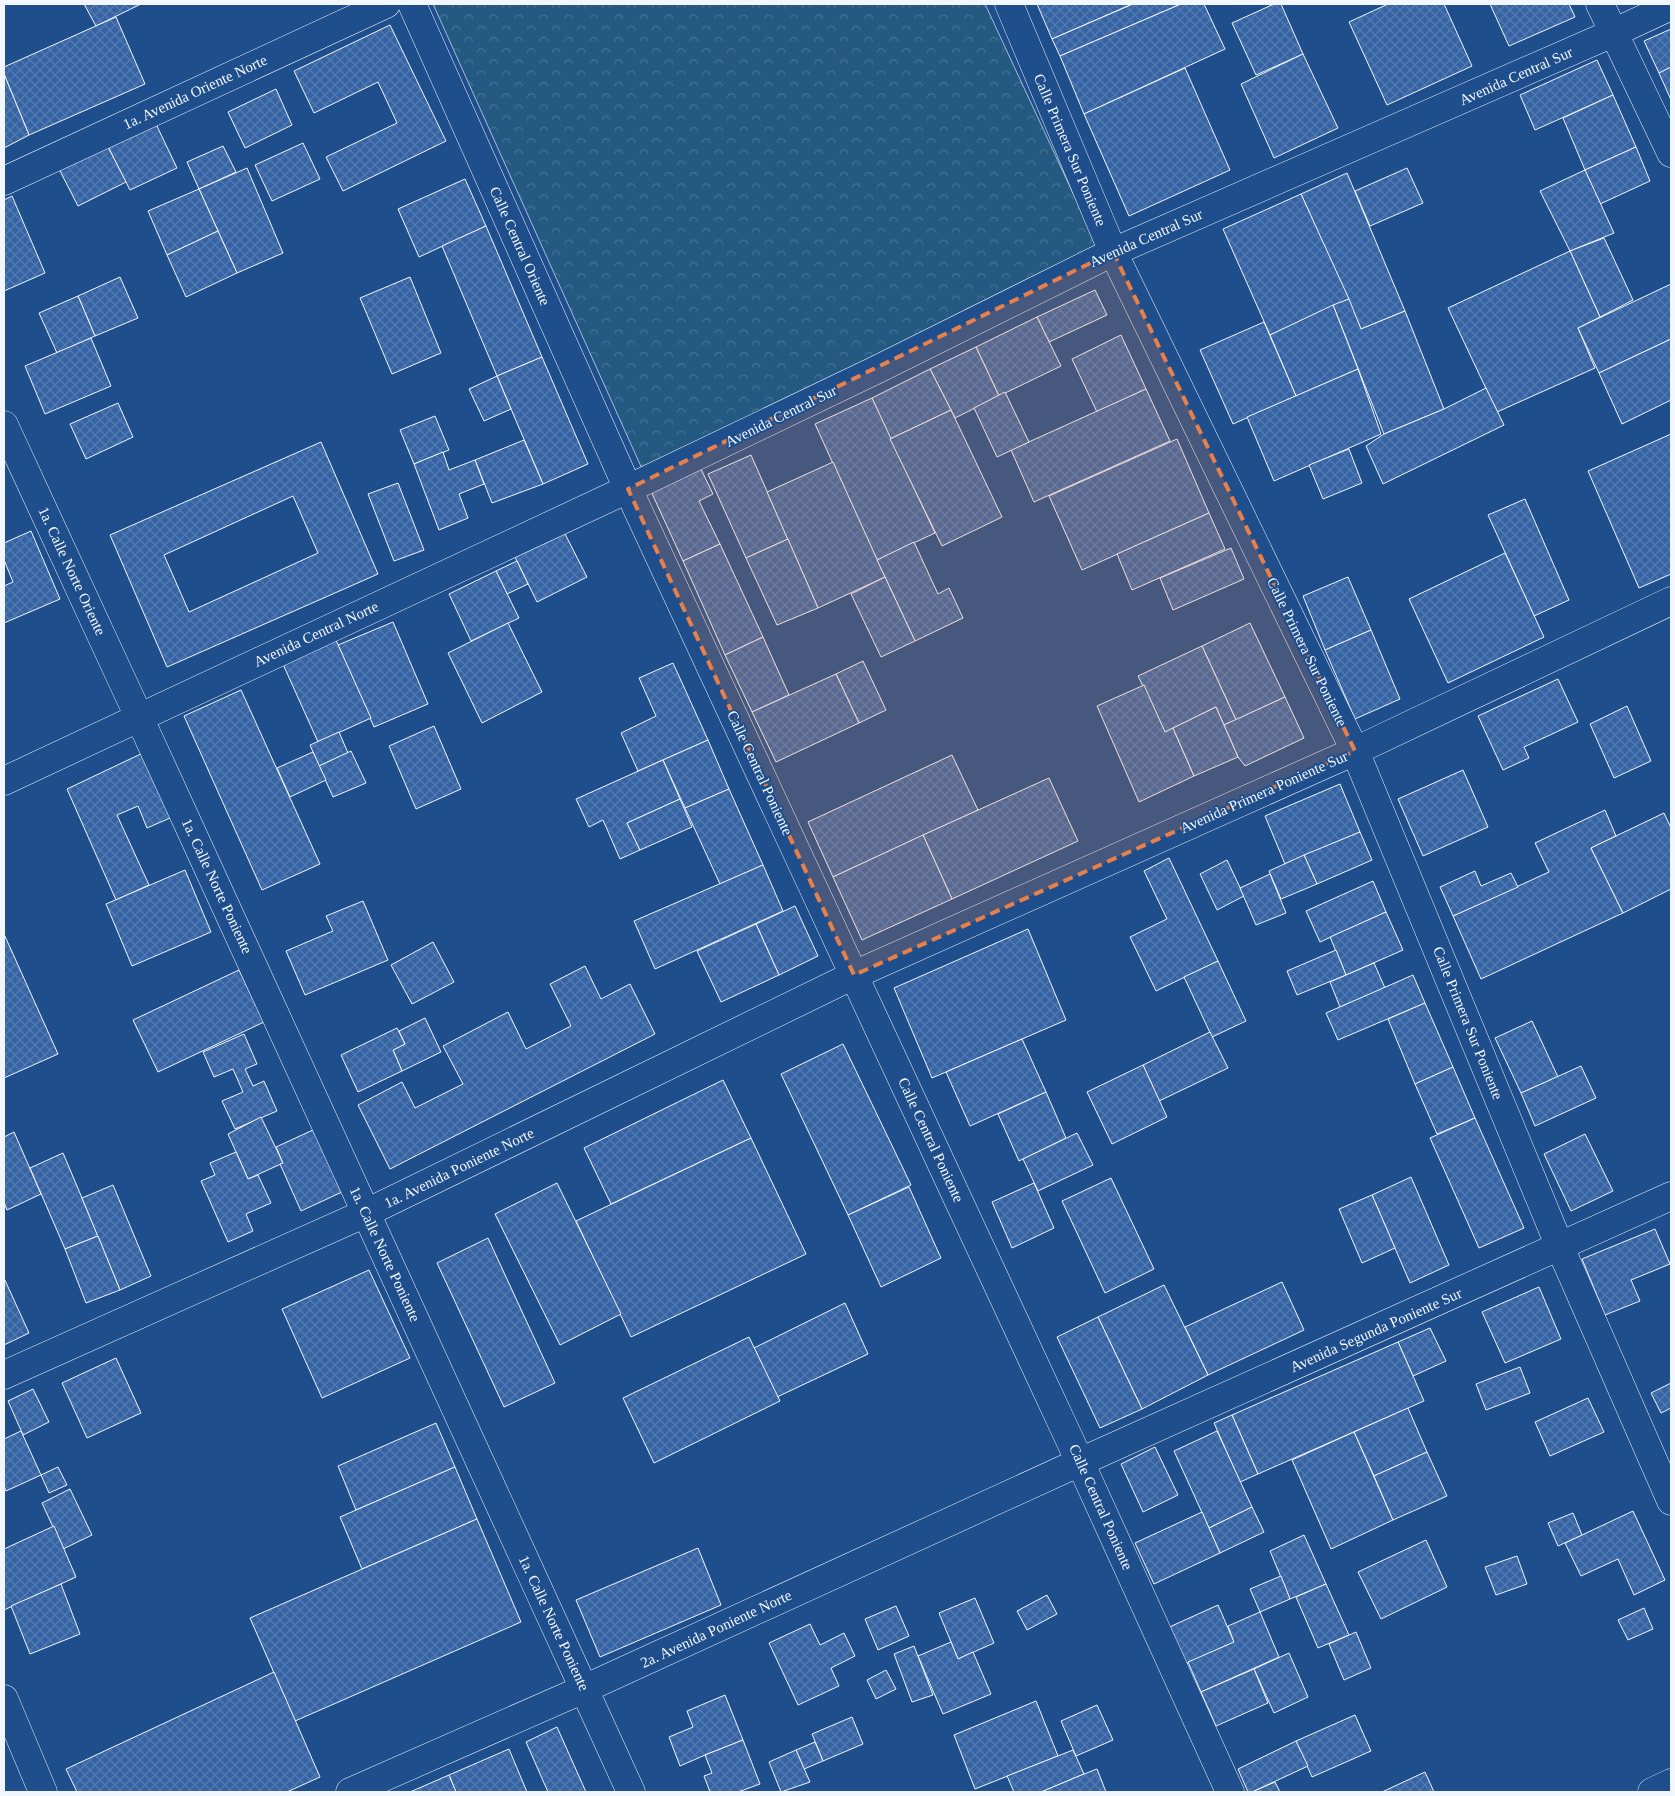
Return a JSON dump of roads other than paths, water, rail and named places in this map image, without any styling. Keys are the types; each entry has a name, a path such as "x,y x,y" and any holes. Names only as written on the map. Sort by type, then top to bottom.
{"street":[{"name":"1a. Avenida Oriente Norte","path":"4,181 386,4"},
{"name":"Calle Central Oriente","path":"412,4 628,489"},
{"name":"Calle Primera Sur Poniente","path":"1009,4 1113,252 1355,751 1560,1247 1671,1500"},
{"path":"1600,4 1671,153"},
{"name":"Avenida Central Sur","path":"628,489 878,369 1113,252 1614,33 1671,6"},
{"name":"1a. Calle Norte Oriente","path":"4,425 139,717"},
{"name":"Avenida Central Norte","path":"4,780 628,489"},
{"name":"Calle Central Poniente","path":"628,489 1080,1462 1230,1792"},
{"name":"Avenida Primera Poniente Sur","path":"854,976 1355,751 1671,600"},
{"name":"1a. Calle Norte Poniente","path":"139,717 631,1792"},
{"name":"1a. Avenida Poniente Norte","path":"4,1375 366,1213 854,976"},
{"name":"Avenida Segunda Poniente Sur","path":"1080,1462 1671,1196"},
{"name":"2a. Avenida Poniente Norte","path":"350,1792 584,1688 1080,1462"},
{"path":"4,1699 43,1792"},
{"path":"1652,1792 1671,1783"}]}
